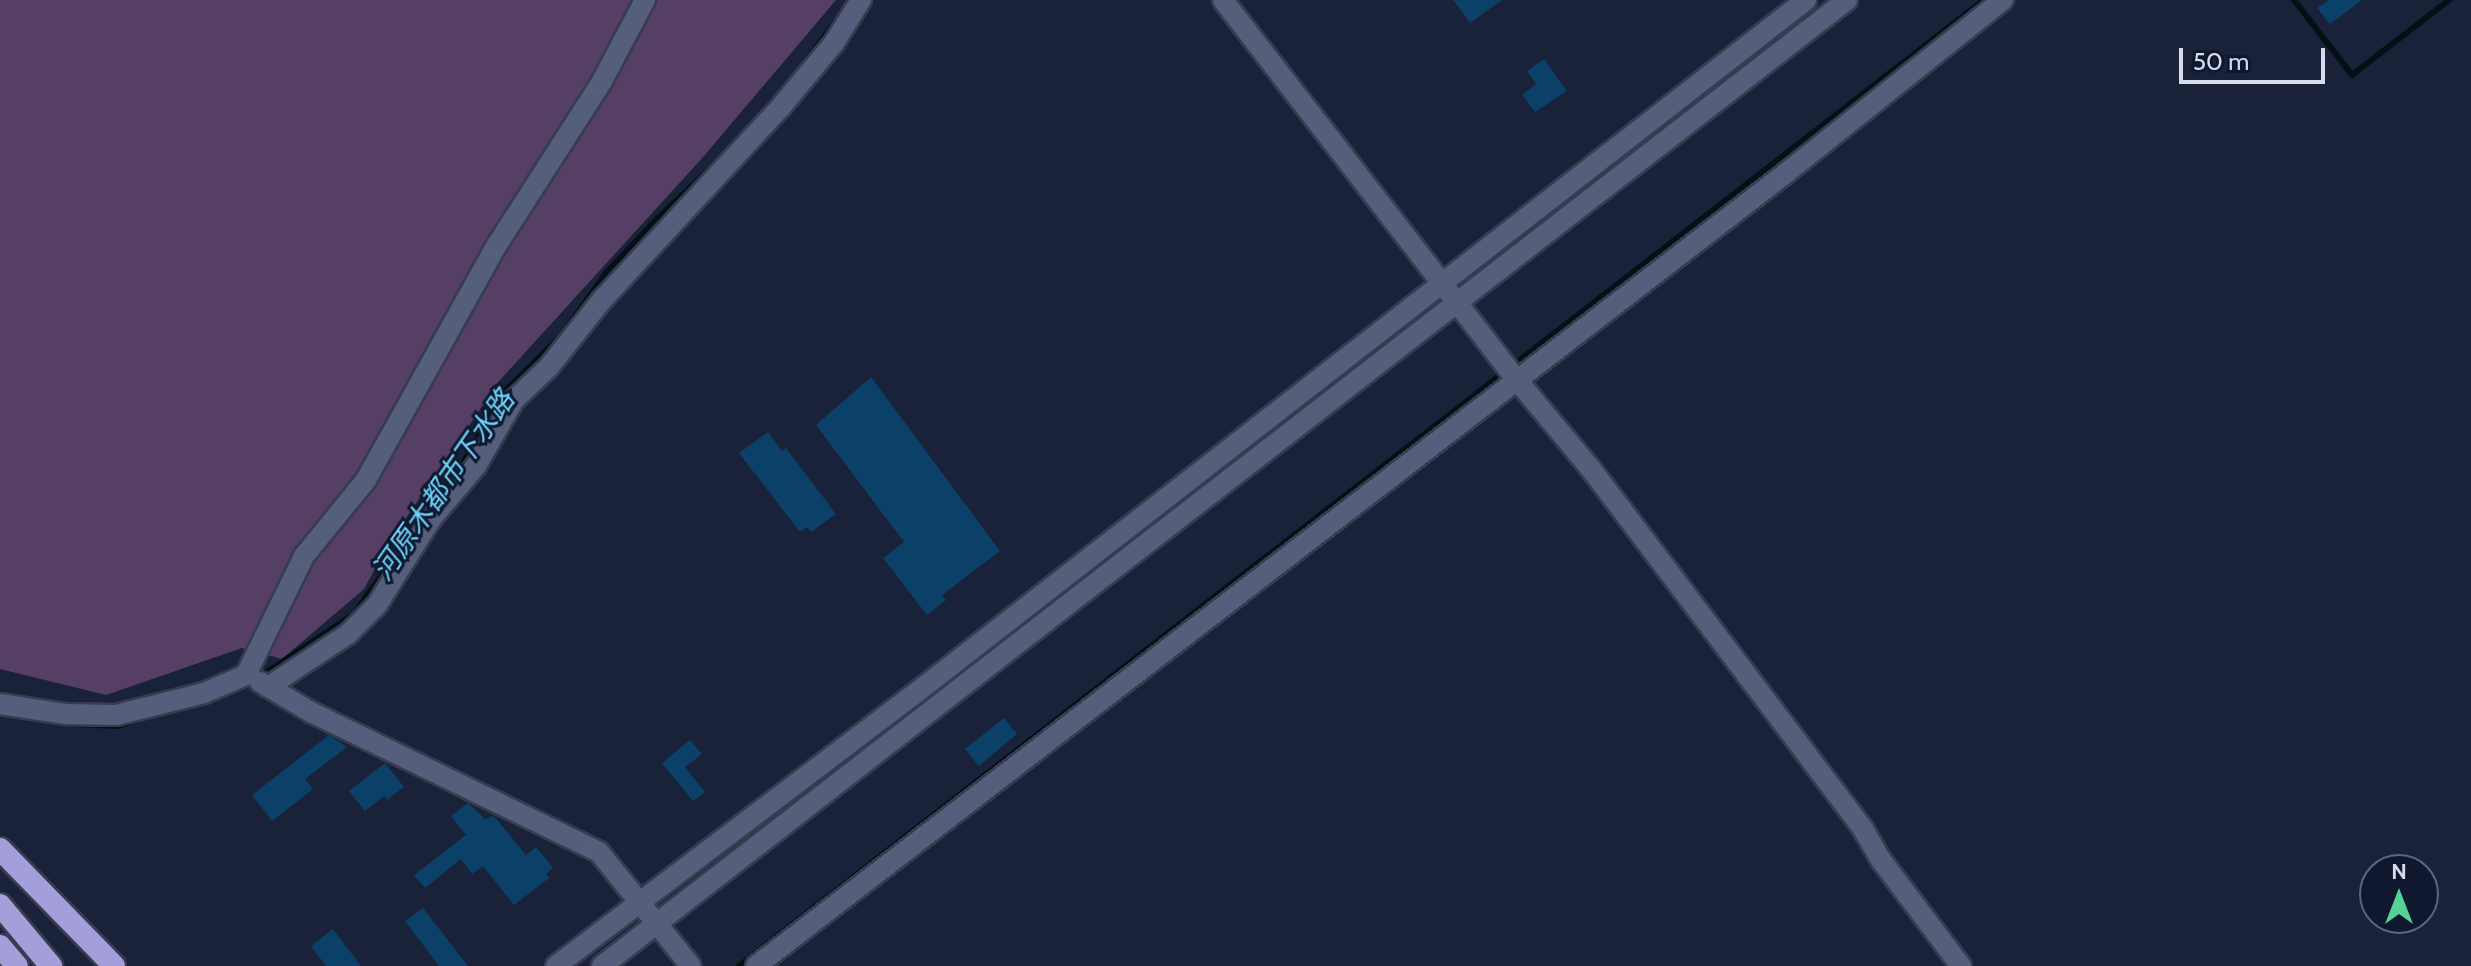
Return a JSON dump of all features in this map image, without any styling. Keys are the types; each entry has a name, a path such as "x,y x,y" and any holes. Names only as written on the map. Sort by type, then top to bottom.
{"highway":[{"path":"0,849 114,966"},
{"path":"0,905 51,966"},
{"path":"0,946 17,966"}],"street":[{"path":"0,704 66,714 116,715 204,693 246,675 304,556 366,480 497,245 601,83 645,0"},
{"path":"268,687 348,634 377,605 431,519 476,466 514,400 549,367 602,300 760,131 834,43 861,0"},
{"path":"1223,0 1517,380 1591,469 1863,829 1881,860 1961,966"},
{"path":"556,966 1444,284 1806,0"},
{"path":"602,966 1847,0"},
{"path":"756,966 1517,380 2003,0"},
{"path":"246,675 311,712 599,852 691,966"}],"shaded area":[{"path":"0,0 836,0 704,156 500,380 391,540 364,589 282,659 242,648 106,695 0,669"}],"building":[{"path":"1453,0 1502,0 1470,23"},
{"path":"2329,0 2362,0 2330,24 2317,8"},
{"path":"1544,59 1567,91 1535,112 1522,95 1536,84 1527,71"},
{"path":"871,377 1000,551 942,595 946,600 927,615 883,558 904,542 816,425"},
{"path":"768,432 782,451 786,448 836,514 811,532 807,527 800,532 739,453"},
{"path":"1004,718 1017,734 979,766 965,749"},
{"path":"329,735 347,747 305,779 313,789 272,821 252,795"},
{"path":"690,740 702,754 685,767 705,792 693,801 662,763"},
{"path":"385,763 404,787 387,800 384,796 365,811 349,791"},
{"path":"468,803 485,819 494,816 526,855 536,847 553,868 546,874 549,878 514,905 483,866 472,874 461,859 425,888 414,875 466,835 451,816"},
{"path":"423,908 468,966 439,966 405,921"},
{"path":"333,929 361,966 326,966 311,946"}],"waterway":[{"path":"739,966 1984,0"},
{"path":"2294,0 2352,75 2449,0"},
{"name":"河原木都市下水路","path":"800,69 839,17"},
{"name":"河原木都市下水路","path":"458,472 503,393 561,336 607,272 715,164"},
{"name":"河原木都市下水路","path":"407,539 421,514 440,493"},
{"name":"河原木都市下水路","path":"258,678 354,614 399,551"},
{"name":"河原木都市下水路","path":"75,724 117,726 146,717"}]}
